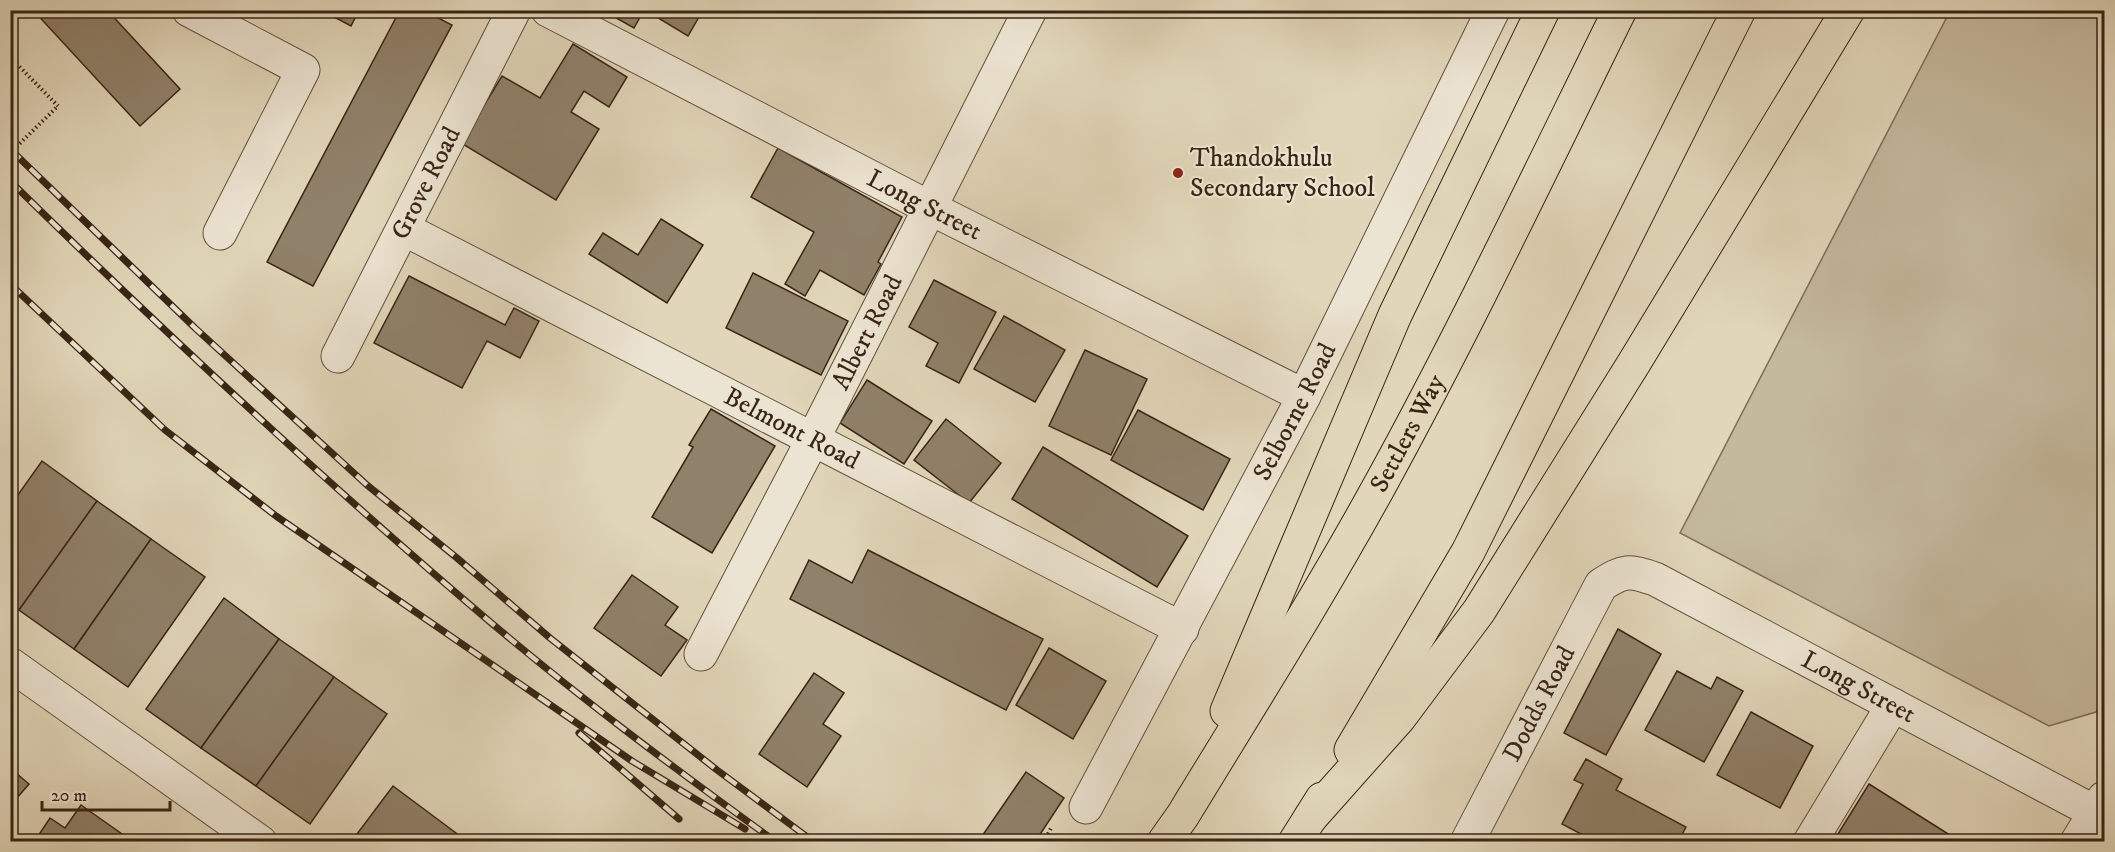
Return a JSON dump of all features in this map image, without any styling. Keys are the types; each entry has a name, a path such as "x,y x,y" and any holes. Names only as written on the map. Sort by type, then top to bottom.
{"highway":[{"path":"1183,815 1395,315 1543,10"},
{"name":"Settlers Way","path":"1164,842 1183,815 1324,583 1381,483 1620,10"},
{"path":"1303,829 1468,552 1739,10"},
{"path":"1303,829 1399,718 1479,611 1640,353 1848,10"}],"street":[{"path":"189,10 303,70 220,232"},
{"name":"Grove Road","path":"338,356 514,10"},
{"name":"Long Street","path":"548,10 930,208 1304,396"},
{"name":"Albert Road","path":"701,654 813,439 1030,10"},
{"name":"Selborne Road","path":"1086,807 1304,396 1493,10"},
{"name":"Belmont Road","path":"404,229 1182,629"},
{"name":"Long Street","path":"1618,574 1636,572 1655,579 1893,705 2102,809"},
{"name":"Dodds Road","path":"1467,842 1601,585 1618,574"},
{"path":"10,664 260,842"},
{"path":"1810,842 1893,705"},
{"path":"2077,842 2102,809"}],"path":[{"path":"10,57 58,106 10,153"}],"shaded area":[{"path":"1950,11 2104,11 2104,698 2096,712 2049,726 1680,533"}],"building":[{"path":"33,10 107,10 180,89 140,126"},
{"path":"321,10 359,10 351,26"},
{"path":"400,10 423,10 452,25 313,286 267,262"},
{"path":"602,10 644,10 634,28"},
{"path":"645,10 703,10 688,36"},
{"path":"573,44 627,77 609,107 584,91 571,112 599,129 556,200 461,143 502,76 540,98"},
{"path":"778,148 902,217 878,262 881,264 864,295 820,270 805,296 785,284 814,232 751,197"},
{"path":"661,219 703,245 667,303 589,254 603,233 638,255"},
{"path":"753,273 848,321 821,375 726,328"},
{"path":"409,276 505,325 514,308 539,321 520,358 487,341 462,388 374,343"},
{"path":"934,280 996,312 959,383 926,366 938,343 909,327"},
{"path":"1004,316 1065,350 1035,402 974,369"},
{"path":"1085,350 1147,379 1111,455 1049,426"},
{"path":"867,380 932,421 904,464 840,423"},
{"path":"711,409 775,446 712,553 652,517 693,447 689,445"},
{"path":"1138,410 1230,459 1203,510 1111,460"},
{"path":"946,419 1001,463 969,503 914,460"},
{"path":"1043,447 1188,536 1157,587 1012,499"},
{"path":"42,461 97,501 19,610 10,604 10,506"},
{"path":"97,501 151,539 74,649 19,610"},
{"path":"151,539 205,577 128,687 74,649"},
{"path":"868,550 1043,639 1006,710 790,599 809,560 852,583"},
{"path":"632,575 678,607 665,625 687,640 661,676 594,628"},
{"path":"224,598 279,639 201,748 146,709"},
{"path":"1618,629 1661,654 1606,755 1564,733"},
{"path":"279,639 334,677 256,786 201,748"},
{"path":"1049,648 1106,681 1073,739 1016,705"},
{"path":"1677,671 1711,689 1717,677 1743,691 1704,762 1645,730"},
{"path":"814,673 844,693 823,724 841,736 807,787 759,754"},
{"path":"334,677 387,714 310,824 256,786"},
{"path":"1751,712 1813,746 1780,808 1717,775"},
{"path":"1586,759 1622,779 1616,790 1686,827 1678,842 1596,842 1562,824 1583,784 1574,780"},
{"path":"10,768 29,784 10,806"},
{"path":"1026,772 1064,798 1035,842 978,842"},
{"path":"1869,784 1961,842 1833,842"},
{"path":"393,786 468,842 351,842"},
{"path":"81,805 122,834 117,842 34,842 50,818 65,828"}],"railway":[{"path":"10,149 195,328 367,485 550,638 717,770 814,842"},
{"path":"10,181 246,406 427,568 594,706 776,842"},
{"path":"10,284 165,430 276,516 632,761 745,829"},
{"path":"579,733 679,819"}],"place":[{"name":"Thandokhulu Secondary School","path":"1178,173"}]}
